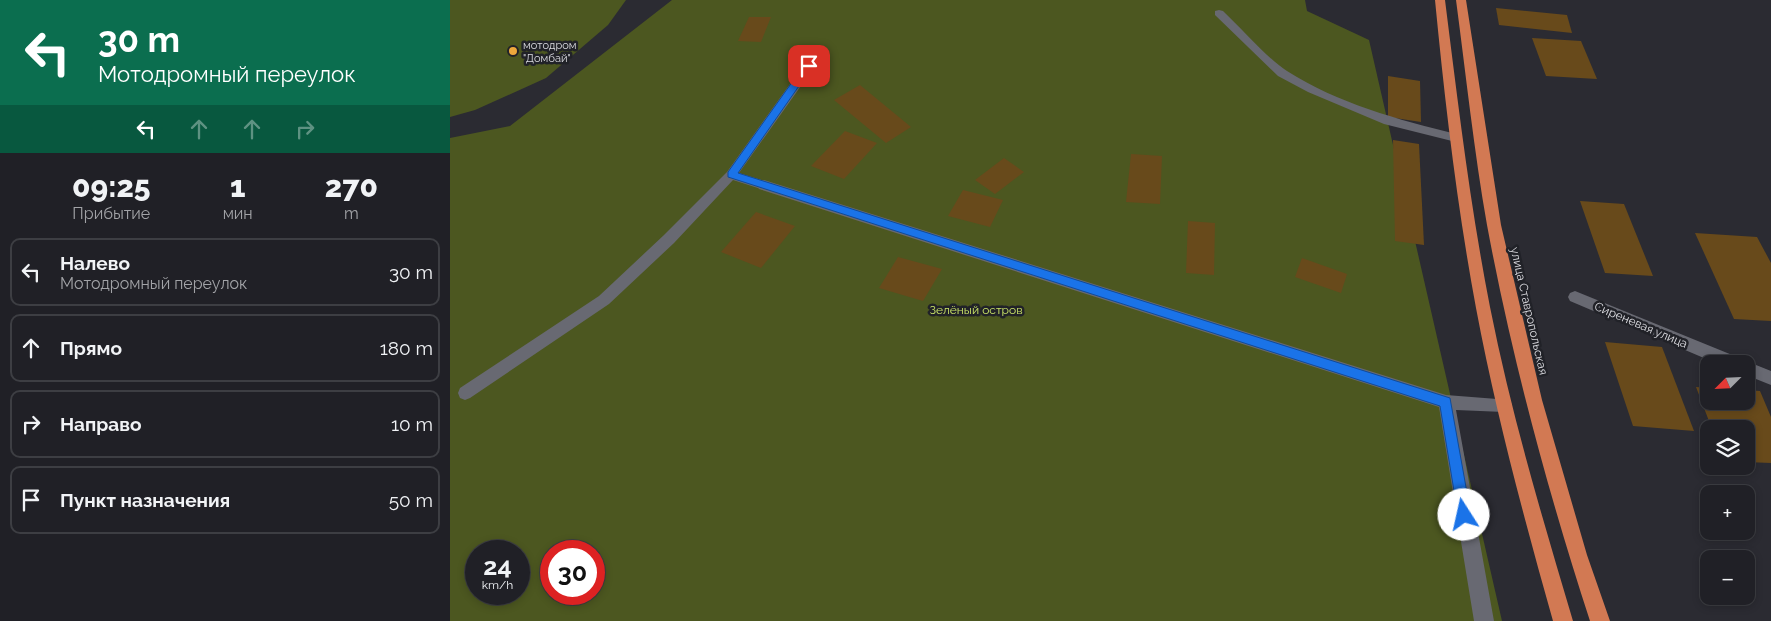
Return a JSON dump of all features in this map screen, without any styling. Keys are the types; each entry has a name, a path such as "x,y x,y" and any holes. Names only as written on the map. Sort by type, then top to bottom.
{"highway":[{"path":"1440,0 1468,224 1504,405 1533,519 1563,621"},
{"name":"улица Ставропольская","path":"1460,0 1494,225 1532,391 1578,555 1600,621"}],"street":[{"path":"764,184 1446,402 1504,405"},
{"name":"Сиреневая улица","path":"1575,297 1714,355"},
{"path":"1755,372 1771,378"},
{"path":"1446,402 1484,621"}],"lane":[{"path":"1219,13 1282,73 1304,85 1388,121 1456,138"},
{"path":"465,393 604,300 670,239 731,175 809,66"},
{"path":"731,175 764,184"}],"green space":[{"name":"мотодром \"Домбай\"","path":"450,0 626,0 608,25 546,78 475,110 450,117"},
{"name":"Зелёный остров","path":"672,0 1305,0 1307,11 1369,40 1502,621 450,621 450,138 510,126"}],"building":[{"path":"1496,8 1567,15 1572,33 1499,25"},
{"path":"749,17 771,17 761,42 738,41"},
{"path":"1532,38 1581,41 1597,79 1546,76"},
{"path":"1388,76 1420,81 1421,122 1388,117"},
{"path":"860,85 911,127 886,143 834,100"},
{"path":"845,131 877,143 844,179 811,166"},
{"path":"1393,140 1419,144 1424,245 1395,241"},
{"path":"1131,154 1162,156 1160,204 1126,202"},
{"path":"1004,158 1024,172 995,194 975,180"},
{"path":"963,190 1003,200 990,227 948,216"},
{"path":"1580,201 1624,204 1653,276 1605,273"},
{"path":"756,212 795,226 761,268 721,252"},
{"path":"1188,221 1215,223 1214,275 1186,273"},
{"path":"1695,233 1757,237 1771,263 1771,321 1734,319"},
{"path":"898,257 942,269 923,301 879,288"},
{"path":"1302,258 1347,274 1341,293 1295,277"},
{"path":"1605,342 1662,347 1694,431 1633,426"},
{"path":"1696,387 1700,387 1700,398"},
{"path":"1755,391 1760,391 1771,417 1771,463 1755,462 1755,420 1709,420 1705,410 1755,410"}],"place":[{"name":"мотодром \"Домбай\"","path":"513,51"}],"route":[{"path":"809,66 731,175 1446,402 1464,515"}]}
